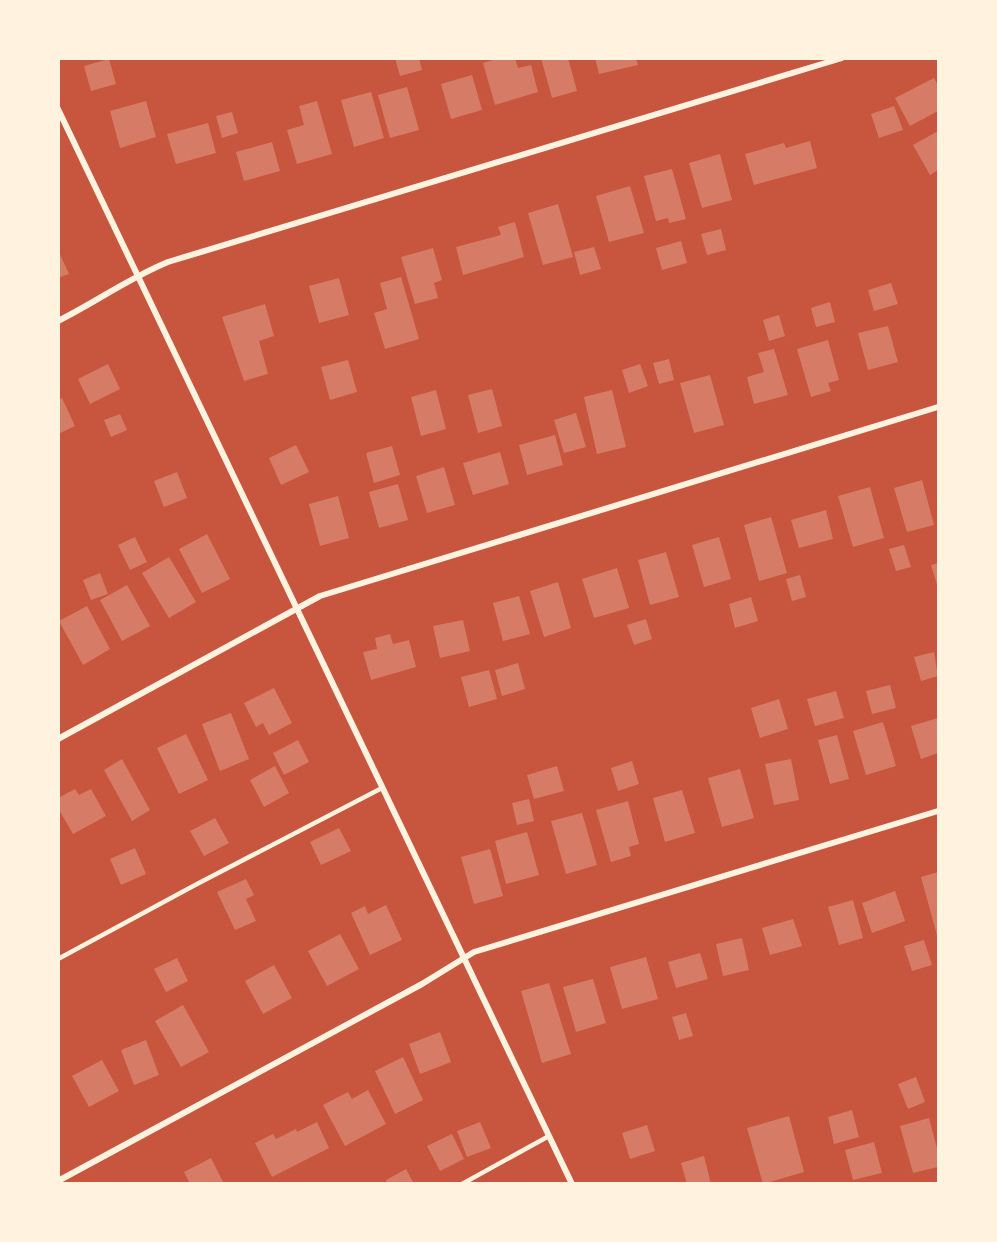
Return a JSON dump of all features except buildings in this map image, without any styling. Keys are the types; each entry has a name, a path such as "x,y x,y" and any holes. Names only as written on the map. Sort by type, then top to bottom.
{"street":[{"path":"58,321 96,302 137,275 168,262 842,58"},
{"path":"58,109 572,1184"},
{"path":"58,739 320,596 939,407"},
{"path":"58,1181 422,984 474,952 939,811"}],"lane":[{"path":"58,959 196,884 382,788"},
{"path":"462,1184 549,1136"}]}
